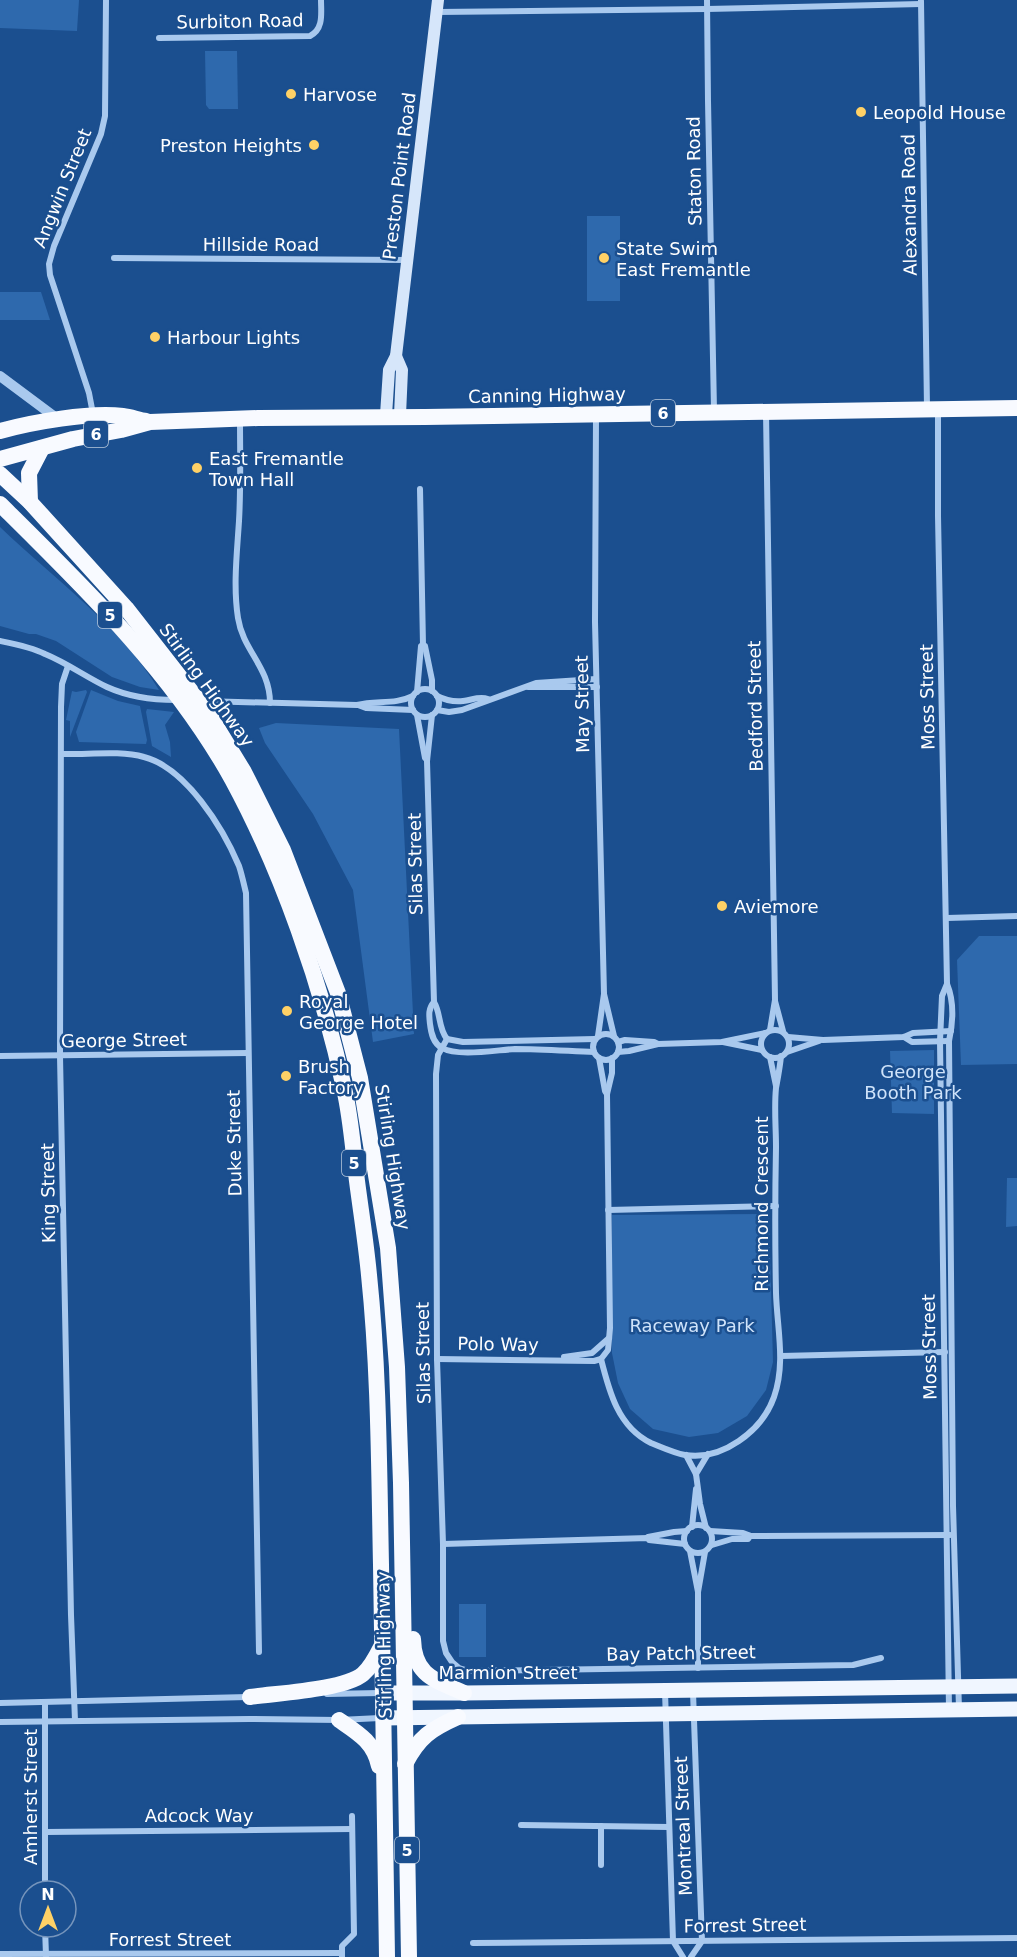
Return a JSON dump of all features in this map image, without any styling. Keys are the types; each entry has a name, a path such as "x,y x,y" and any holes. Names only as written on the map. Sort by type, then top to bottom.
{"highway":[{"name":"Canning Highway","path":"0,459 150,422 240,418 1017,408"},
{"name":"Canning Highway","path":"4,428 93,417 122,416 150,422"},
{"path":"30,502 29,473 42,448"},
{"name":"Stirling Highway","path":"0,474 30,502 126,608 208,713 244,772 283,850 338,993 360,1078 388,1248 397,1367 409,1957"},
{"name":"Stirling Highway","path":"0,504 140,649 189,713 232,780 284,890 318,990 345,1090 369,1275 379,1432 387,1957"},
{"path":"401,1483 408,1506 415,1659 423,1673 435,1681 464,1693"},
{"path":"250,1697 346,1683 364,1673 374,1662 382,1646"},
{"path":"405,1764 412,1750 426,1734 458,1717"},
{"path":"339,1720 372,1746 378,1757 384,1784"}],"main road":[{"name":"Preston Point Road","path":"393,416 402,370 396,356 438,6"},
{"name":"Marmion Street","path":"383,1693 1017,1686"},
{"path":"383,1718 1017,1709"}],"street":[{"name":"Angwin Street","path":"93,417 89,393 53,287 49,264 53,249 101,134 105,116 106,0"},
{"name":"Surbiton Road","path":"159,38 315,34 321,21 321,0"},
{"name":"Staton Road","path":"707,0 714,413"},
{"path":"438,6 707,9 921,2"},
{"name":"Alexandra Road","path":"921,2 933,409"},
{"name":"Hillside Road","path":"114,258 408,260"},
{"path":"0,376 59,420"},
{"name":"Moss Street","path":"933,409 938,516 947,984 952,996 949,1041 954,1711"},
{"name":"Bedford Street","path":"766,412 775,1000 768,1032"},
{"name":"May Street","path":"596,413 596,679 604,994 616,1039"},
{"path":"240,418 237,612 240,629 267,680 270,703"},
{"path":"420,489 423,645 439,703 435,713"},
{"path":"0,641 29,647 109,688 153,700 357,705 415,713 424,717 435,713 462,710 484,703 488,699 545,681 596,679"},
{"path":"415,713 411,703 415,694 421,646 423,645"},
{"name":"King Street","path":"68,666 62,684 60,1056 75,1721"},
{"path":"528,687 597,687"},
{"path":"357,705 367,702 404,701 425,689 444,699 462,701 482,697 488,699"},
{"name":"Silas Street","path":"415,713 425,758 428,761"},
{"name":"Silas Street","path":"435,713 428,761 434,1002 429,1011 431,1033 441,1047"},
{"name":"Duke Street","path":"61,754 134,754 158,762 176,774 221,832 239,868 246,893 259,1652"},
{"path":"947,918 1017,916"},
{"name":"Moss Street","path":"947,984 942,996 940,1041 946,1535 954,1687"},
{"name":"May Street","path":"597,1038 604,994"},
{"name":"Bedford Street","path":"775,1000 785,1034"},
{"name":"Silas Street","path":"434,1002 437,1005 441,1029 447,1039 441,1047 436,1074 437,1359 443,1641 448,1658"},
{"path":"441,1047 461,1052 515,1049 596,1055 605,1060 612,1058 618,1052 658,1044 722,1042 778,1030 785,1034 823,1040 904,1037 913,1033 951,1031"},
{"path":"762,1050 761,1041 768,1032"},
{"path":"447,1039 463,1042 597,1038 608,1034 616,1039 658,1044"},
{"path":"784,1054 790,1045 785,1034"},
{"path":"904,1037 912,1041 949,1041"},
{"path":"597,1038 593,1043 607,1094"},
{"path":"616,1039 618,1052"},
{"path":"722,1042 762,1050 770,1057 823,1040"},
{"name":"George Street","path":"0,1056 248,1053"},
{"name":"Richmond Crescent","path":"776,1087 784,1054"},
{"name":"Richmond Crescent","path":"601,1359 612,1399 627,1423 637,1434 650,1442 686,1455 708,1454 734,1444 750,1433 763,1418 775,1395 780,1375 781,1356 777,1321 776,1087 770,1057"},
{"path":"601,1359 608,1350 610,1328 607,1094 612,1073 612,1058"},
{"path":"608,1210 776,1206"},
{"name":"Polo Way","path":"558,1360 563,1357 592,1353 609,1338"},
{"path":"781,1356 952,1352"},
{"name":"Polo Way","path":"437,1359 594,1361 601,1359"},
{"path":"696,1474 708,1454"},
{"path":"686,1455 696,1474 708,1529 712,1535 712,1545"},
{"path":"692,1527 697,1485"},
{"path":"698,1592 690,1551 685,1544 685,1535 692,1527 699,1525 708,1529 751,1536 954,1535"},
{"path":"442,1544 648,1538 674,1532 687,1532"},
{"path":"698,1668 698,1592 705,1552 712,1545 732,1539 748,1539 751,1536"},
{"path":"648,1538 649,1540 685,1544"},
{"path":"690,1551 705,1552"},
{"name":"Bay Patch Street","path":"448,1658 455,1665 469,1671 853,1665 882,1658"},
{"name":"Montreal Street","path":"664,1691 673,1941 683,1957"},
{"name":"Montreal Street","path":"693,1691 702,1941"},
{"name":"Marmion Street","path":"0,1703 383,1693"},
{"name":"Amherst Street","path":"45,1702 45,1879"},
{"path":"0,1722 383,1718"},
{"path":"342,1955 342,1946 354,1934 352,1816"},
{"path":"521,1825 669,1827"},
{"path":"601,1826 602,1865"},
{"name":"Adcock Way","path":"45,1832 352,1829"},
{"name":"Forrest Street","path":"473,1942 1017,1938"},
{"path":"45,1939 46,1955"},
{"path":"691,1957 702,1941"},
{"name":"Forrest Street","path":"0,1954 342,1955"}],"green space":[{"path":"0,0 79,0 77,31 0,28"},
{"path":"205,51 237,51 238,109 209,109 206,105"},
{"name":"State Swim East Fremantle","path":"587,216 620,216 620,301 587,301"},
{"path":"0,292 41,292 50,320 0,320"},
{"path":"0,527 106,624 143,666 159,690 140,687 112,677 56,641 0,626"},
{"path":"86,690 70,737 70,721 66,720 72,691"},
{"path":"91,690 118,701 140,706 146,744 79,742 76,732"},
{"path":"147,709 174,712 165,725 171,757 152,746"},
{"path":"276,723 399,729 414,1034 373,1042 353,890 313,814 265,743 259,728"},
{"path":"979,936 1017,936 1017,1064 961,1065 957,960"},
{"name":"George Booth Park","path":"934,1050 934,1114 892,1113 890,1051"},
{"path":"1007,1178 1017,1178 1017,1226 1006,1227"},
{"name":"Raceway Park","path":"769,1214 773,1362 766,1390 747,1416 718,1433 689,1437 653,1429 630,1409 618,1383 612,1353 612,1215"},
{"path":"459,1604 486,1604 486,1657 459,1657"}],"place":[{"name":"Harvose","path":"291,94"},
{"name":"Leopold House","path":"861,112"},
{"name":"Preston Heights","path":"314,145"},
{"name":"State Swim East Fremantle","path":"604,258"},
{"name":"Harbour Lights","path":"155,337"},
{"name":"East Fremantle Town Hall","path":"197,468"},
{"name":"Aviemore","path":"722,906"},
{"name":"Royal George Hotel","path":"287,1011"},
{"name":"Brush Factory","path":"286,1076"}]}
